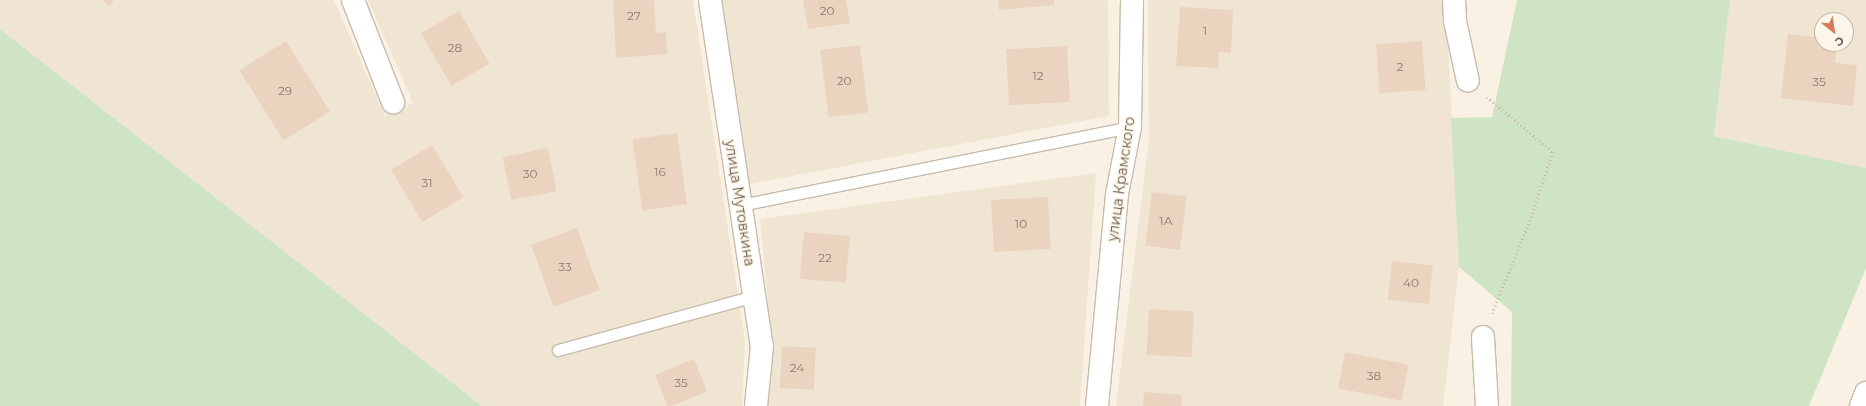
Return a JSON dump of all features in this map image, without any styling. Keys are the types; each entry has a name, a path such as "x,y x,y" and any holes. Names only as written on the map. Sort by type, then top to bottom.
{"street":[{"path":"353,0 393,102"},
{"name":"улица Мутовкина","path":"710,0 762,346 756,406"},
{"name":"улица Крамского","path":"1097,406 1117,194 1130,126 1132,0"},
{"path":"1454,0 1455,21 1468,81"},
{"path":"1483,337 1487,406"},
{"path":"1861,406 1866,393"}],"lane":[{"path":"740,205 1130,126"},
{"path":"558,350 754,296"}],"path":[{"path":"1468,81 1553,152 1529,224 1483,337"}],"shaded area":[{"path":"0,0 334,0 385,116 413,103 368,0 693,0 745,341 742,406 482,406 0,29"},
{"path":"722,0 1108,0 1109,116 750,184"},
{"path":"1148,0 1446,0 1459,267 1443,406 1116,406 1149,139"},
{"path":"1730,0 1866,0 1866,168 1714,136"},
{"path":"1096,173 1080,406 768,406 772,343 760,219"}],"green space":[{"path":"1517,0 1730,0 1714,136 1866,168 1866,268 1809,406 1511,406 1512,312 1459,267 1451,118 1492,117"},
{"path":"0,29 482,406 0,406"}],"building":[{"path":"103,0 114,0 109,6"},
{"path":"613,0 654,0 656,33 666,32 667,54 616,58"},
{"path":"803,0 846,0 850,23 808,29"},
{"path":"998,0 1054,0 1054,5 999,10"},
{"path":"1180,7 1233,10 1231,53 1219,52 1218,68 1176,66"},
{"path":"459,11 490,64 451,86 421,33"},
{"path":"1788,34 1814,37 1814,52 1836,52 1835,63 1857,65 1853,106 1781,98"},
{"path":"286,41 330,111 283,141 239,70"},
{"path":"1422,41 1425,90 1380,93 1376,44"},
{"path":"860,45 868,112 829,117 820,50"},
{"path":"1067,46 1070,102 1009,105 1006,49"},
{"path":"677,133 687,204 642,211 632,139"},
{"path":"432,145 463,197 422,222 391,170"},
{"path":"548,148 556,191 511,200 503,157"},
{"path":"1152,192 1187,196 1180,250 1145,246"},
{"path":"1048,197 1051,249 994,252 991,200"},
{"path":"577,228 600,290 554,307 531,245"},
{"path":"804,232 850,236 846,283 800,279"},
{"path":"1392,261 1433,265 1429,304 1388,300"},
{"path":"1149,309 1194,311 1192,357 1147,355"},
{"path":"782,346 816,348 814,390 780,388"},
{"path":"1345,352 1409,364 1402,401 1338,388"},
{"path":"694,359 707,391 668,406 655,375"},
{"path":"1144,392 1182,395 1181,406 1143,406"}]}
